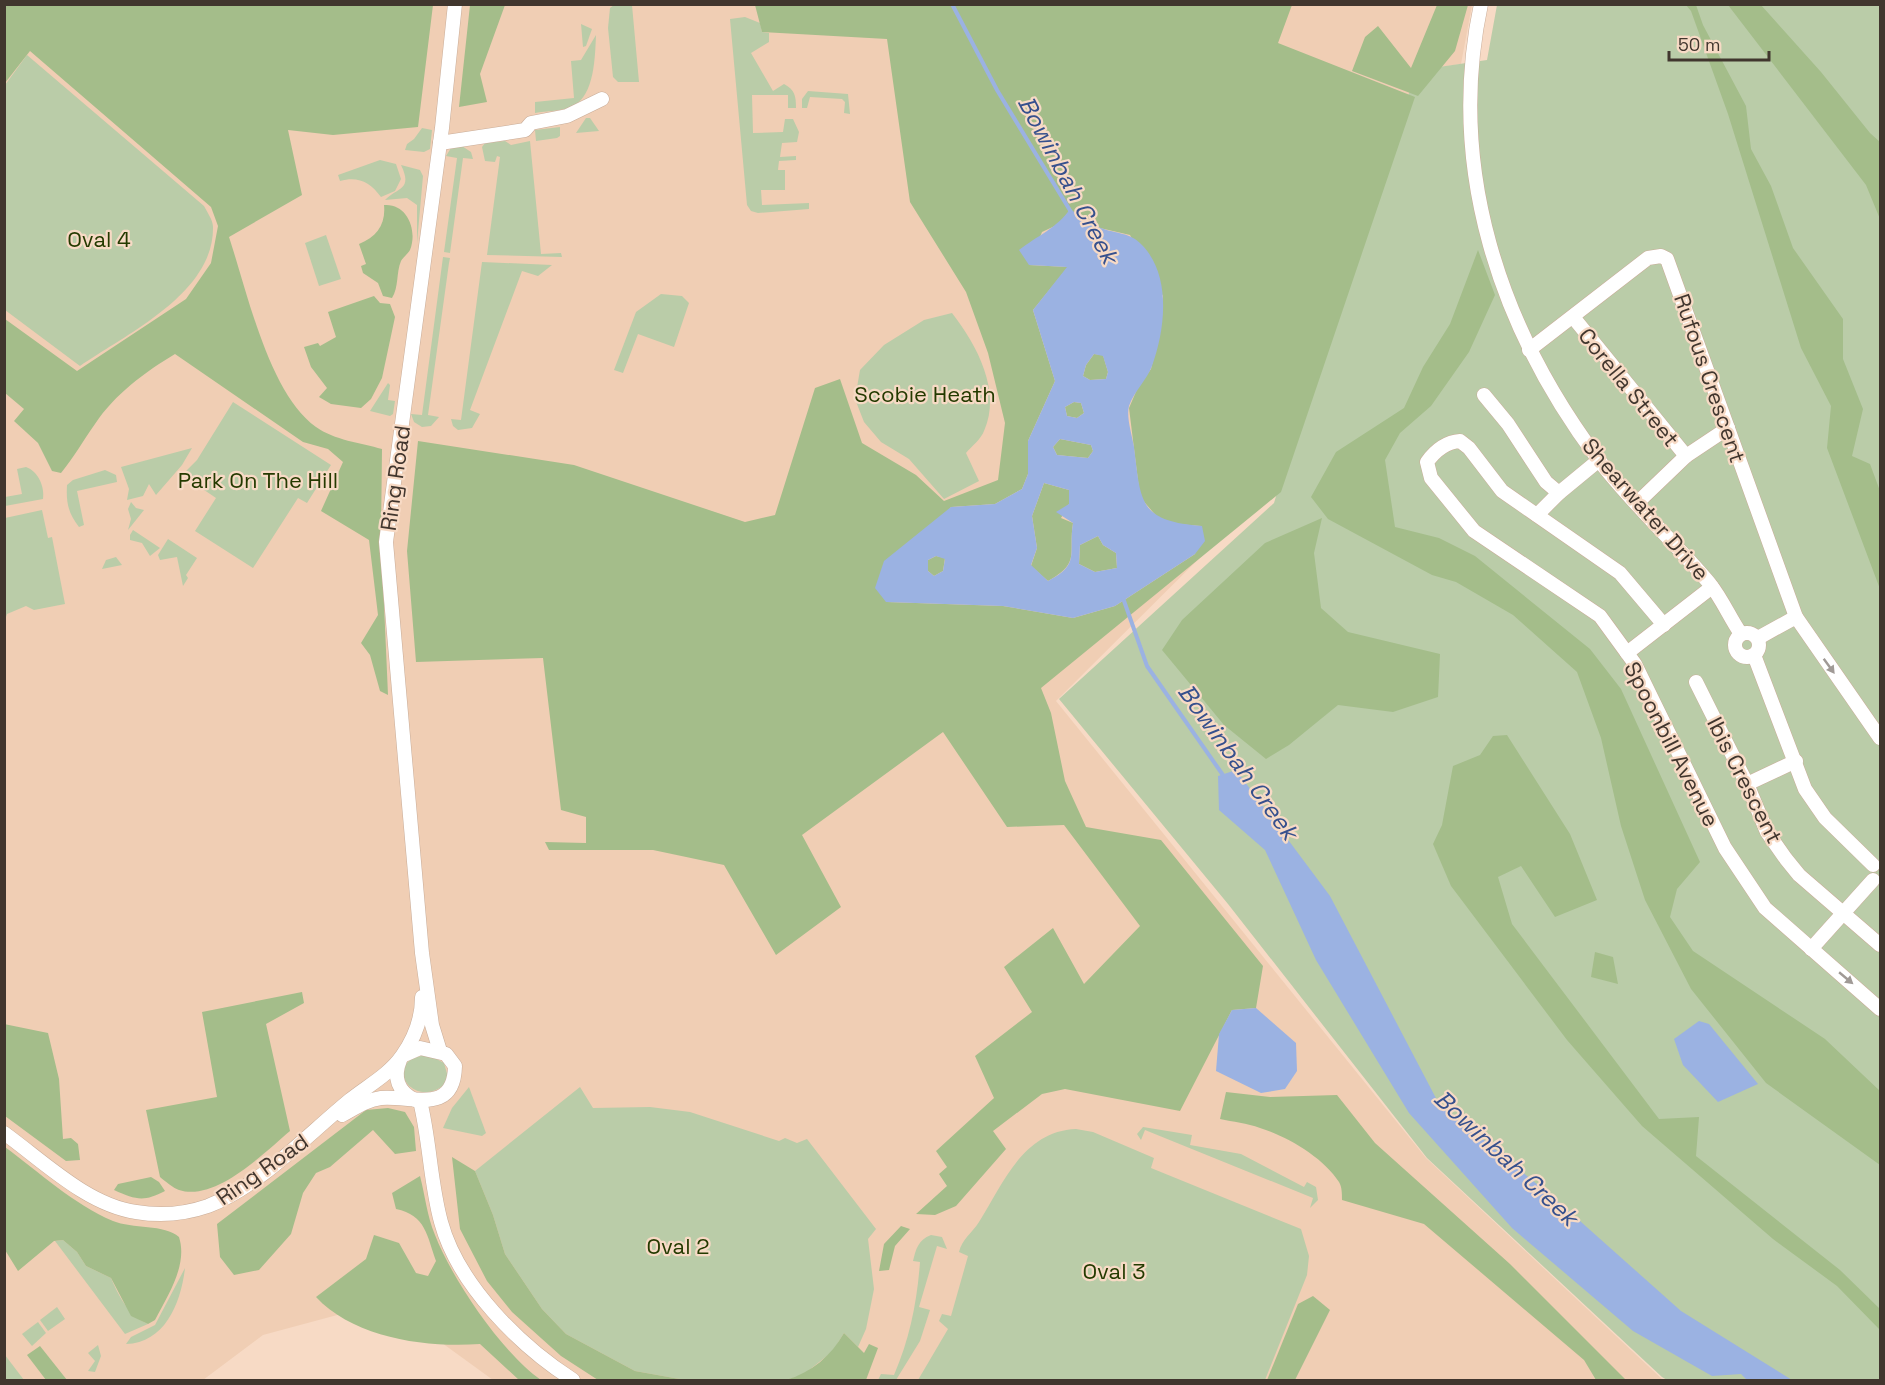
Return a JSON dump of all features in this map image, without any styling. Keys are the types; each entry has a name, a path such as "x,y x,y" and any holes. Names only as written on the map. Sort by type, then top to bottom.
{"street":[{"name":"Ring Road","path":"324,1125 365,1101 395,1098 417,1101 436,1099 446,1092 454,1074 451,1059 440,1051 432,1025 422,953 387,542 440,142 455,4"},
{"name":"Shearwater Drive","path":"1481,4 1474,35 1468,109 1472,161 1486,232 1529,350 1559,402 1599,460 1712,587 1741,634"},
{"path":"440,142 525,130 531,123 567,116 602,99"},
{"name":"Rufous Crescent","path":"1529,350 1648,258 1660,256 1667,259 1796,617 1881,738"},
{"name":"Corella Street","path":"1573,317 1686,456"},
{"path":"1484,395 1508,424 1546,482 1559,493"},
{"path":"1637,503 1686,456 1728,428"},
{"name":"Spoonbill Avenue","path":"1664,625 1620,573 1502,491 1469,448 1460,441 1450,442 1432,455 1427,462 1431,478 1474,531 1600,616 1627,653 1741,877 1765,908 1881,1009"},
{"path":"1537,515 1559,493 1599,460"},
{"path":"1627,653 1712,587"},
{"path":"1758,638 1796,617"},
{"path":"1750,632 1758,638 1760,647 1754,656 1744,657 1736,651 1735,641 1741,634 1750,632"},
{"path":"1754,656 1806,789 1825,818 1877,863 1869,871 1877,881 1811,949"},
{"name":"Ibis Crescent","path":"1696,682 1747,784 1767,832 1786,859 1843,914 1881,945"},
{"path":"1747,784 1796,761"},
{"name":"Ring Road","path":"417,1101 398,1085 396,1077 421,1014 422,953"},
{"path":"402,1057 420,1048 440,1051"},
{"name":"Ring Road","path":"4,1133 78,1186 110,1205 136,1212 187,1213 229,1196 324,1125 402,1057"},
{"path":"426,1126 436,1099"},
{"path":"417,1101 426,1126 428,1156 441,1224 462,1269 511,1332 545,1362 573,1380"}],"shaded area":[{"path":"5,5 1472,5 1461,64 1418,70 1268,490 1056,701 1426,1158 1663,1380 493,1380 431,1335 341,1314 263,1335 203,1380 5,1380"}],"green space":[{"path":"5,5 433,5 418,127 333,135 288,130 302,195 229,237 262,340 285,391 300,412 316,427 331,435 382,449 381,536 388,695 380,691 370,655 361,643 378,615 369,540 321,511 343,462 328,449 303,442 175,354 121,393 103,413 61,473 52,471 38,443 14,421 24,409 5,393 5,319 77,371 186,299 211,263 218,226 211,207 30,51 5,83"},
{"path":"470,5 505,5 480,74 487,102 459,107"},
{"path":"614,5 632,5 639,82 618,82 613,77 608,28 610,8"},
{"path":"755,5 1292,5 1278,43 1415,97 1281,492 1041,688 1051,713 1065,781 1086,827 1161,840 1263,966 1256,1008 1232,1010 1180,1111 1065,1089 1042,1094 993,1131 1006,1149 956,1206 935,1215 916,1214 947,1186 939,1174 947,1167 936,1151 994,1098 975,1056 1032,1012 1004,967 1053,928 1084,984 1140,926 1064,825 1007,827 943,732 802,835 841,907 776,955 724,865 653,850 549,850 545,842 586,843 586,817 561,810 543,658 416,662 407,551 418,441 574,465 745,522 775,515 815,388 840,379 862,443 916,475 944,501 998,480 1005,423 988,353 966,292 910,202 887,39 762,32","holes":["1070,210 1100,228 1130,235 1163,296 1159,334 1151,369 1138,387 1129,408 1140,497 1158,518 1175,524 1201,526 1195,554 1115,606 1073,618 1003,606 887,602 951,507 995,504 1022,489 1028,474 1028,441 1055,381 1033,310 1068,267 1029,265 1042,232 1059,224"]},
{"path":"1437,5 1468,5 1455,51 1418,96 1352,71 1365,37 1378,26 1411,68"},
{"path":"1497,5 1880,5 1880,1380 1667,1380 1662,1377 1427,1158 1228,904 1059,699 1274,503 1356,231 1418,70 1487,60"},
{"path":"1686,5 1696,5 1703,25 1746,106 1751,149 1771,186 1793,248 1843,319 1843,359 1863,409 1852,456 1870,464 1880,491 1880,589 1827,448 1831,406 1801,348 1728,114 1691,11"},
{"path":"1728,5 1761,5 1880,142 1880,219 1866,185"},
{"path":"745,17 760,23 762,32 769,33 769,42 751,53 773,91 784,84 788,86 793,91 796,104 796,108 788,108 788,95 752,95 753,133 783,132 785,119 793,119 799,132 797,142 782,143 780,157 796,156 796,160 779,161 778,170 785,170 785,190 761,190 762,205 809,203 809,209 758,213 751,211 747,205 730,19"},
{"path":"581,24 592,29 586,46 583,47"},
{"path":"596,35 590,84 580,101 564,109 535,113 535,102 574,98 571,61 581,60"},
{"name":"Oval 4","path":"27,55 204,206 213,224 210,251 199,272 184,291 143,325 80,366 5,310 5,85"},
{"path":"808,91 848,94 850,114 844,113 845,102 842,99 810,97 807,108 802,108 802,99"},
{"path":"586,118 590,118 599,131 576,133"},
{"path":"560,127 560,136 557,138 536,141 535,130"},
{"path":"422,128 432,130 430,149 424,152 405,150 407,144"},
{"path":"505,141 511,145 530,141 541,254 561,253 562,257 487,255 500,157 497,156 495,162 485,161 482,147 485,143"},
{"path":"462,146 471,152 473,159 463,158 450,253 444,252 457,158 446,156 451,148"},
{"path":"380,160 396,164 401,179 395,191 381,197 368,184 358,180 340,181 338,175"},
{"path":"401,165 420,170 423,176 417,243 417,205 407,198 385,200 405,184"},
{"path":"384,205 399,208 404,213 409,219 413,234 410,250 399,266 396,289 392,298 383,296 378,283 363,273 361,266 366,264 359,244 371,238 379,229 382,224"},
{"path":"326,235 341,279 319,286 305,243"},
{"path":"1478,250 1495,295 1469,352 1431,406 1400,433 1385,460 1395,527 1439,538 1475,556 1590,649 1621,689 1700,862 1677,889 1670,917 1693,951 1825,1039 1880,1091 1880,1165 1766,1083 1691,989 1645,900 1621,826 1601,738 1577,672 1513,615 1456,582 1432,575 1328,519 1311,497 1336,452 1404,408 1423,367 1450,324"},
{"path":"443,257 450,258 428,415 439,417 431,426 422,427 414,422 411,414 422,415"},
{"path":"482,262 552,265 538,276 522,271 470,410 480,414 472,428 458,430 453,426 451,419 461,420"},
{"path":"661,294 682,296 689,303 674,347 638,334 623,373 614,370 636,312"},
{"path":"374,296 380,303 390,304 395,317 382,378 371,399 361,408 331,404 319,397 327,388 311,367 304,347 318,343 320,346 336,337 328,312"},
{"name":"Scobie Heath","path":"952,313 978,354 984,369 990,401 989,416 984,431 979,440 966,453 979,481 944,499 909,459 881,442 864,422 855,399 860,370 884,345 924,320"},
{"path":"1094,354 1103,355 1108,372 1106,379 1090,380 1083,376 1086,365"},
{"path":"388,383 390,385 388,400 395,401 393,414 390,416 370,411"},
{"name":"Park On The Hill","path":"233,402 331,465 307,503 298,498 253,568 195,531 216,498 182,475 197,460"},
{"path":"1074,402 1081,403 1084,413 1077,418 1067,416 1065,407"},
{"path":"1060,439 1091,445 1093,451 1088,458 1057,455 1053,447"},
{"path":"192,448 182,465 156,495 149,484 143,496 127,500 129,489 121,467"},
{"path":"26,467 40,480 43,499 5,506 5,497 22,494 17,469"},
{"path":"105,470 116,475 117,482 77,491 84,525 79,527 68,507 67,485 73,480"},
{"path":"1044,483 1069,490 1069,504 1061,518 1073,523 1069,563 1058,575 1048,581 1031,566 1037,548 1032,516"},
{"path":"131,502 136,508 144,510 128,530 131,519 128,509"},
{"path":"42,510 48,538 52,537 65,604 34,610 26,606 7,614 5,620 5,518"},
{"path":"1322,518 1314,553 1321,608 1348,632 1440,654 1438,697 1393,712 1338,705 1289,745 1266,759 1224,725 1162,650 1182,620 1265,543"},
{"path":"133,530 160,548 150,556 142,543 130,540"},
{"path":"1098,536 1103,545 1116,553 1117,568 1095,572 1079,564 1080,545"},
{"path":"168,539 197,558 186,575 188,578 183,586 177,557 160,560 158,555"},
{"path":"936,556 945,558 943,571 934,576 928,571 928,560"},
{"path":"116,557 122,565 102,569 106,560"},
{"path":"1507,735 1570,834 1597,900 1555,917 1521,866 1498,877 1512,924 1659,1119 1699,1117 1696,1156 1840,1270 1880,1309 1880,1330 1837,1286 1773,1239 1642,1126 1567,1040 1451,886 1433,844 1442,825 1453,766 1480,755 1493,736"},
{"path":"1595,952 1613,957 1618,984 1591,977"},
{"path":"302,992 304,1003 266,1024 290,1131 254,1162 224,1182 193,1192 179,1190 172,1186 160,1177 146,1110 217,1097 202,1012"},
{"path":"4,1024 48,1033 59,1079 63,1139 71,1138 78,1144 80,1160 66,1161 5,1116"},
{"path":"429,1055 444,1063 448,1077 444,1085 432,1091 421,1092 412,1088 405,1081 403,1073 406,1065 414,1058"},
{"path":"469,1087 486,1133 482,1136 443,1128 452,1108"},
{"name":"Oval 2","path":"580,1087 593,1108 650,1107 690,1112 779,1141 785,1138 797,1143 807,1139 876,1229 868,1239 874,1289 866,1329 858,1347 844,1333 833,1351 803,1375 786,1380 685,1380 635,1371 566,1334 542,1309 505,1254 493,1215 475,1171"},
{"path":"1226,1092 1270,1097 1337,1095 1375,1143 1510,1264 1626,1380 1596,1380 1584,1360 1424,1224 1342,1200 1340,1184 1315,1156 1271,1132 1220,1119"},
{"path":"388,1108 405,1112 414,1127 416,1151 395,1154 373,1130 330,1167 316,1173 303,1193 291,1234 259,1270 234,1275 220,1257 217,1224 366,1110"},
{"path":"1143,1127 1192,1135 1190,1145 1241,1154 1304,1187 1307,1182 1316,1187 1318,1200 1310,1208 1313,1198 1145,1130 1141,1140 1137,1134"},
{"name":"Oval 3","path":"1076,1129 1093,1132 1154,1158 1151,1168 1301,1229 1309,1256 1307,1275 1265,1380 918,1380 948,1329 939,1321 942,1314 951,1316 968,1256 959,1252 962,1243 979,1222 1006,1176 1028,1149 1058,1132"},
{"path":"5,1147 70,1197 98,1214 121,1223 165,1230 179,1237 181,1258 179,1269 155,1320 148,1324 131,1316 111,1278 86,1266 77,1252 63,1240 54,1241 18,1271 5,1250"},
{"path":"452,1157 475,1171 493,1215 505,1254 542,1309 566,1334 635,1371 685,1380 598,1380 561,1356 512,1312 487,1281 460,1229"},
{"path":"420,1176 432,1228 453,1272 495,1334 526,1368 541,1380 519,1380 480,1344 414,1342 370,1331 332,1311 316,1297 366,1259 374,1235 399,1243 416,1273 428,1276 436,1261 424,1228 414,1216 396,1209 392,1193"},
{"path":"151,1177 159,1182 165,1191 151,1197 140,1198 114,1190 118,1184"},
{"path":"901,1226 910,1229 895,1246 889,1270 879,1271 884,1244"},
{"path":"931,1235 942,1237 947,1249 937,1246 919,1307 930,1310 920,1341 896,1380 878,1380 881,1374 894,1375 900,1361 912,1320 917,1291 920,1262 913,1261 920,1242"},
{"path":"63,1240 77,1252 86,1266 111,1278 130,1310 148,1324 125,1334 55,1241"},
{"path":"185,1268 180,1294 169,1319 151,1337 140,1342 126,1344 131,1337 155,1325"},
{"path":"1313,1296 1330,1310 1295,1380 1267,1380 1298,1304"},
{"path":"57,1307 65,1319 48,1331 40,1320"},
{"path":"38,1322 46,1333 32,1346 22,1334"},
{"path":"844,1333 864,1353 869,1344 878,1348 866,1380 786,1380 804,1373 820,1362"},
{"path":"98,1345 101,1356 95,1372 88,1371 95,1361 88,1353"},
{"path":"40,1346 67,1380 46,1380 27,1355"},
{"path":"5,1355 24,1380 5,1380"}],"water":[{"path":"1070,209 1097,226 1128,235 1142,245 1152,258 1162,287 1160,336 1152,366 1128,410 1139,482 1147,506 1155,514 1181,523 1202,526 1205,541 1195,554 1115,606 1073,618 1003,606 886,602 875,588 884,561 951,507 995,504 1022,489 1028,474 1028,441 1055,381 1033,310 1067,267 1029,265 1019,250 1065,216","holes":["1094,354 1103,356 1108,372 1106,379 1090,380 1083,376 1086,365","1074,402 1081,403 1084,413 1077,418 1067,416 1065,407","1060,439 1091,445 1093,451 1088,458 1057,455 1053,447","1044,483 1069,490 1069,504 1056,512 1073,523 1071,557 1065,569 1048,581 1031,565 1037,548 1032,516","1098,536 1103,545 1116,553 1117,568 1095,572 1079,564 1080,545","936,556 945,559 943,571 934,576 928,571 928,560"]},
{"path":"1236,770 1330,896 1438,1102 1562,1205 1681,1311 1792,1380 1747,1380 1741,1374 1712,1376 1633,1331 1512,1228 1409,1113 1316,960 1265,850 1219,810 1218,776"},
{"path":"1256,1008 1296,1043 1297,1071 1285,1089 1261,1093 1216,1071 1219,1034 1232,1010"},
{"path":"1699,1021 1709,1024 1758,1084 1718,1102 1683,1065 1674,1039"}],"waterway":[{"name":"Bowinbah Creek","path":"952,4 997,90 1071,212"},
{"name":"Bowinbah Creek","path":"1123,598 1147,666 1225,778"}]}
